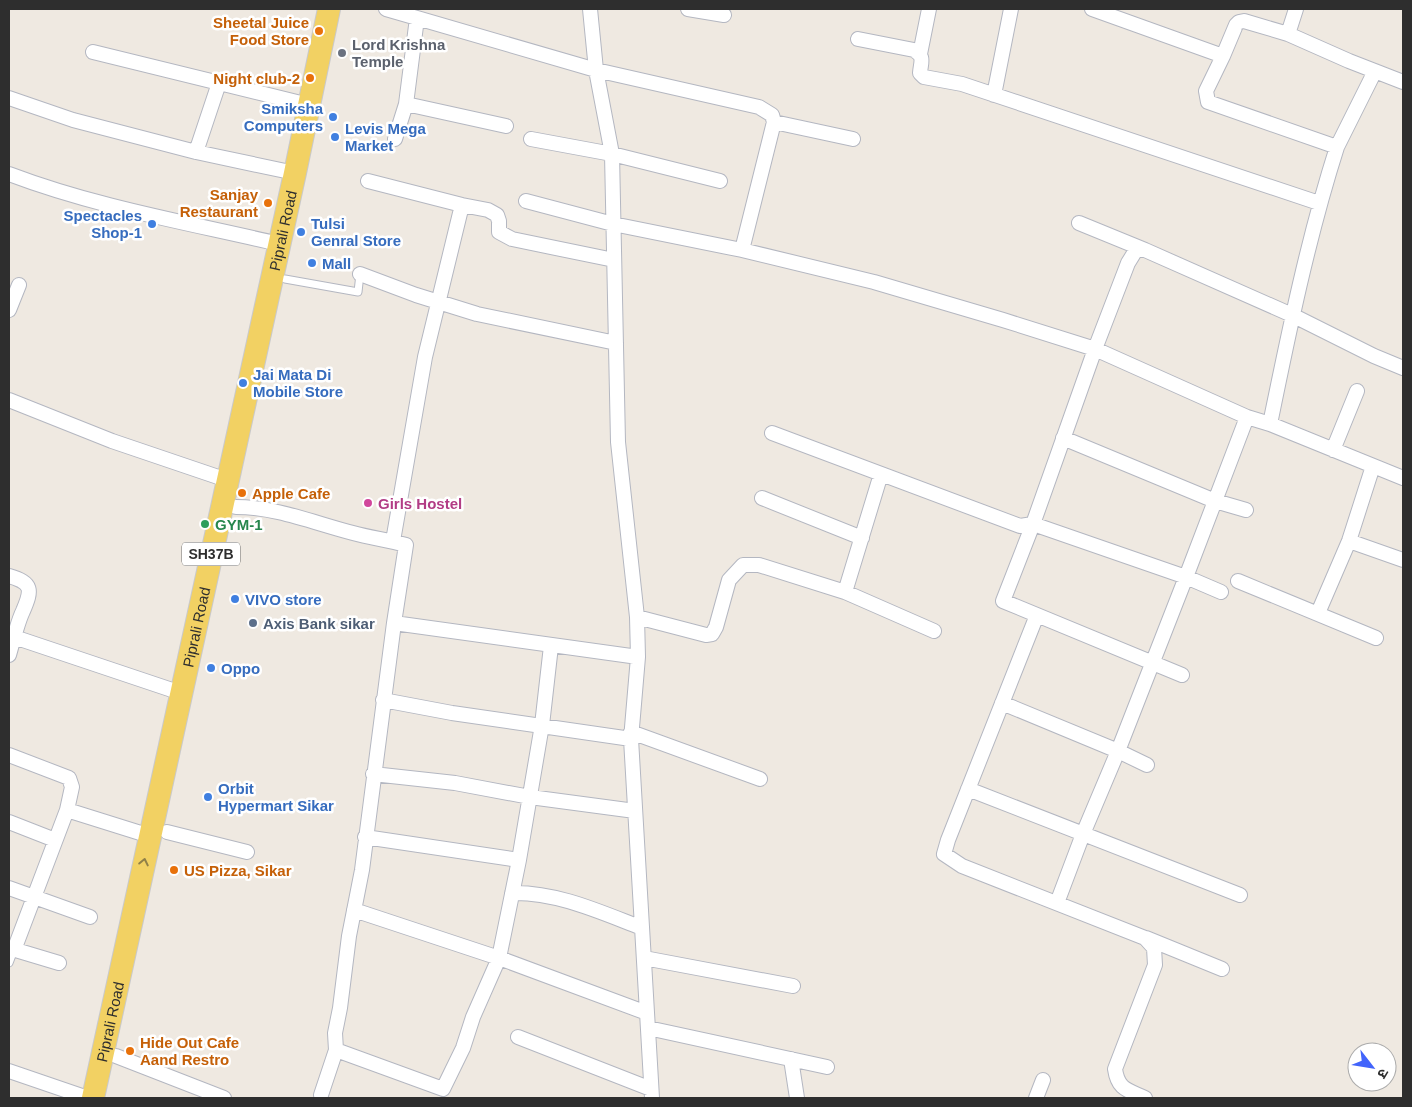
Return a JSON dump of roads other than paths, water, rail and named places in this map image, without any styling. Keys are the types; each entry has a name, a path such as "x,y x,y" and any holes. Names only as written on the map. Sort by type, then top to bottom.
{"main road":[{"name":"Piprali Road","path":"93,1098 158,834 181,693 329,9"},
{"path":"107,1098 158,834 236,507 342,9"}],"street":[{"path":"386,9 596,70 759,107 772,115 774,122 742,250"},
{"path":"518,1036 651,1094 631,736 638,657 637,617 618,442 612,154 596,70 590,9"},
{"path":"688,9 724,15"},
{"path":"929,9 920,54 922,58 920,72 924,77 962,84 1319,203"},
{"path":"994,95 1011,9"},
{"path":"1092,9 1223,56"},
{"path":"1288,34 1296,9"},
{"path":"395,139 406,104 418,18"},
{"path":"1337,147 1208,102 1206,91 1239,22 1244,21 1288,34 1403,82"},
{"path":"858,39 914,50 920,54"},
{"path":"94,52 309,105"},
{"path":"1270,424 1292,315 1319,203 1337,147 1375,71"},
{"path":"196,152 219,83"},
{"path":"9,98 73,120 196,152 295,173"},
{"path":"406,104 506,126"},
{"path":"774,122 853,139"},
{"path":"531,139 612,154 720,182"},
{"path":"9,174 61,192 137,212 279,244"},
{"path":"368,181 488,210 497,215 499,221 498,232 512,239 614,260"},
{"path":"526,201 613,224 742,250 874,282 1095,349 1247,417 1270,424 1403,478"},
{"path":"393,541 425,357 462,205"},
{"path":"1079,223 1292,315 1374,356 1403,368"},
{"path":"1145,250 1136,250 1128,263 1003,601 1182,675"},
{"path":"360,274 416,296 477,314 616,343"},
{"path":"9,310 19,285"},
{"path":"1333,450 1357,392"},
{"path":"9,400 112,441 227,480"},
{"path":"1057,903 1247,417"},
{"path":"772,433 1020,526 1033,524 1186,577 1221,592"},
{"path":"1063,438 1215,501 1246,510"},
{"path":"1318,613 1349,541 1373,466"},
{"path":"846,592 881,474"},
{"path":"762,498 862,538"},
{"path":"236,507 254,507 277,512 355,534 406,545 383,700 362,870 349,936 335,1033 336,1050 321,1095"},
{"path":"1349,541 1403,560"},
{"path":"637,617 706,635 712,634 716,627 729,580 742,565 759,565 846,592 934,631"},
{"path":"9,576 18,579 28,587 30,595 9,655"},
{"path":"1238,581 1376,638"},
{"path":"1036,615 944,854 962,866 1222,969"},
{"path":"394,623 638,657"},
{"path":"14,637 181,693"},
{"path":"336,1050 443,1089 463,1048 473,1017 499,958 542,725 551,646"},
{"path":"383,700 452,713 631,736 760,779"},
{"path":"1002,702 1118,751 1147,766"},
{"path":"9,755 69,778 72,787 67,810 10,954 59,963"},
{"path":"373,774 455,783 530,797 635,811"},
{"path":"968,790 1240,895"},
{"path":"67,810 158,834 247,852"},
{"path":"9,822 55,840"},
{"path":"365,837 518,860"},
{"path":"9,888 90,917"},
{"path":"512,893 527,892 561,898 642,928"},
{"path":"354,910 499,958 647,1013"},
{"path":"1145,938 1154,948 1156,966 1115,1069 1120,1086 1145,1098"},
{"path":"644,958 793,986"},
{"path":"648,1028 827,1066"},
{"path":"116,1056 224,1098"},
{"path":"791,1059 797,1098"},
{"path":"9,1071 88,1098"},
{"path":"1036,1098 1043,1080"}],"lane":[{"path":"285,279 358,292 360,274"}],"place":[{"name":"Sheetal Juice Food Store","path":"319,31"},
{"name":"Lord Krishna Temple","path":"342,53"},
{"name":"Night club-2","path":"310,78"},
{"name":"Smiksha Computers","path":"333,117"},
{"name":"Levis Mega Market","path":"335,137"},
{"name":"Sanjay Restaurant","path":"268,203"},
{"name":"Spectacles Shop-1","path":"152,224"},
{"name":"Tulsi Genral Store","path":"301,232"},
{"name":"Mall","path":"312,263"},
{"name":"Jai Mata Di Mobile Store","path":"243,383"},
{"name":"Apple Cafe","path":"242,493"},
{"name":"Girls Hostel","path":"368,503"},
{"name":"GYM-1","path":"205,524"},
{"name":"VIVO store","path":"235,599"},
{"name":"Axis Bank sikar","path":"253,623"},
{"name":"Oppo","path":"211,668"},
{"name":"Orbit Hypermart Sikar","path":"208,797"},
{"name":"US Pizza, Sikar","path":"174,870"},
{"name":"Hide Out Cafe Aand Restro","path":"130,1051"}]}
